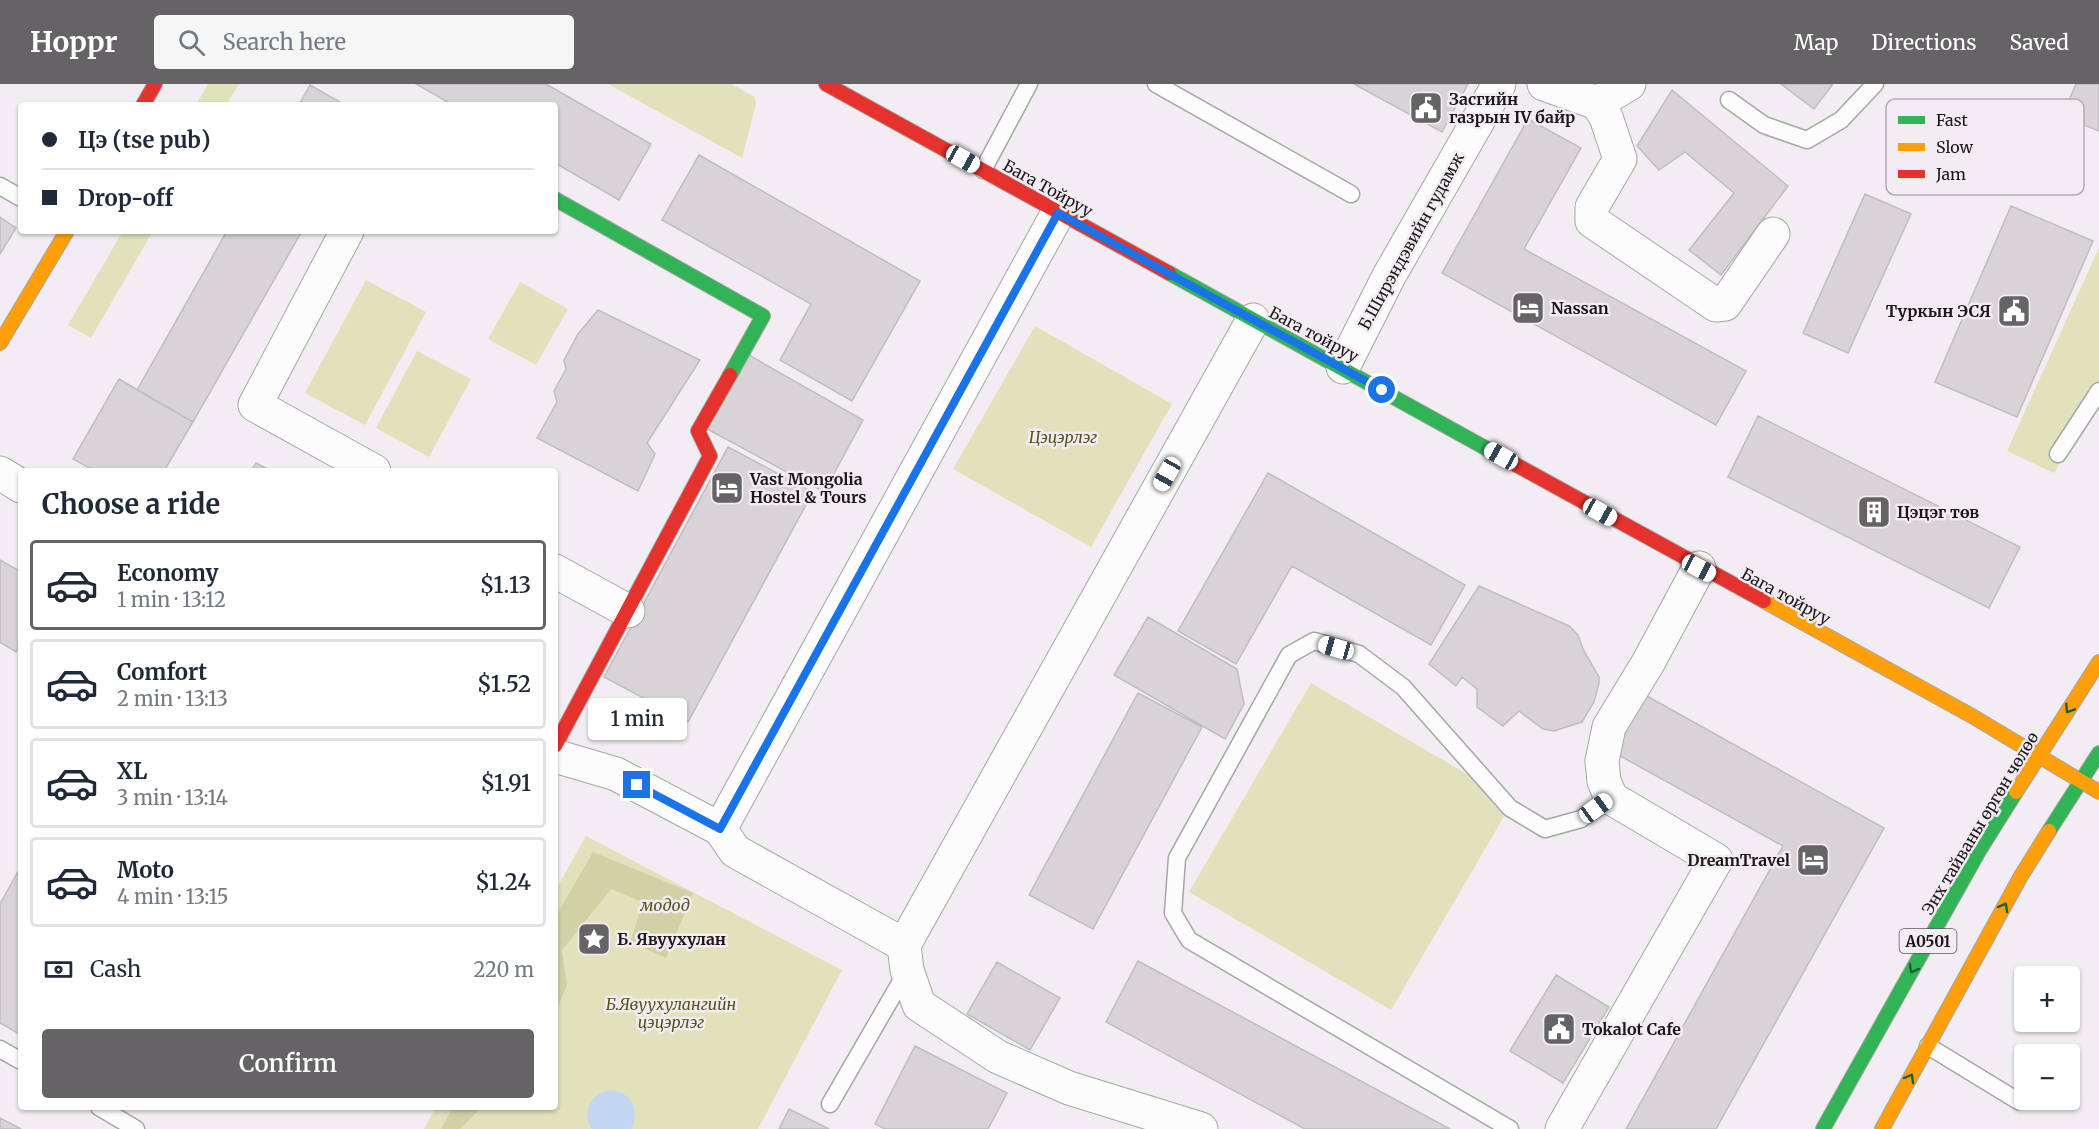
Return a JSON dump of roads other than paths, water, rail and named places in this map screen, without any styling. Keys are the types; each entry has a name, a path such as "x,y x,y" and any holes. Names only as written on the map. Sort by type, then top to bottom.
{"main road":[{"path":"144,102 155,84"},
{"name":"Бага Тойруу","path":"826,84 1253,320"},
{"path":"558,202 763,316 698,431 710,456 558,740"},
{"path":"0,343 65,234"},
{"name":"Бага тойруу","path":"1253,320 1342,367 1699,568 1972,716 2099,792"},
{"name":"Энх тайваны өргөн чөлөө","path":"1823,1129 1979,851 2099,662"},
{"name":"A0501","path":"1882,1129 2021,876 2099,753"}],"street":[{"name":"Б.Ширэндэвийн гудамж","path":"1342,367 1389,276 1499,84"},
{"path":"1544,84 1597,104 1606,117 1620,159 1592,207 1592,221 1716,305 1725,304 1773,234"},
{"path":"1597,104 1629,84"},
{"path":"720,829 1058,213"},
{"path":"345,234 255,405 369,468"},
{"path":"906,958 1253,320"},
{"path":"0,473 18,484"},
{"path":"1562,1129 1716,860 1611,798 1604,781 1602,761 1609,727 1648,663 1699,568"},
{"path":"558,573 628,611"},
{"path":"558,757 616,774 720,829 735,851 906,958 919,1005 998,1057 1069,1088 1201,1129"}],"lane":[{"path":"983,170 1029,84"},
{"path":"1156,84 1351,194"},
{"path":"1730,100 1764,125 1807,140 1840,120 1875,84"},
{"path":"0,186 18,196"},
{"path":"2058,454 2099,391"},
{"path":"1510,1129 1189,940 1173,913 1177,858 1289,655 1314,641 1359,654 1403,687 1510,808 1545,829 1581,819 1611,798"},
{"path":"830,1104 906,958"},
{"path":"1928,1046 2014,1099"},
{"path":"0,1049 18,1059"},
{"path":"104,1110 136,1129"}],"water":[{"path":"609,1090 623,1094 632,1103 635,1115 631,1129 592,1129 587,1116 589,1105 602,1092"}],"place":[{"name":"Засгийн газрын IV байр","path":"1426,108"},
{"name":"Nassan","path":"1528,308"},
{"name":"Туркын ЭСЯ","path":"2014,311"},
{"name":"Vast Mongolia Hostel & Tours","path":"727,488"},
{"name":"Цэцэг төв","path":"1874,512"},
{"name":"DreamTravel","path":"1813,860"},
{"name":"Б. Явуухулан","path":"594,939"},
{"name":"Tokalot Cafe","path":"1559,1029"}],"park label":[{"name":"Цэцэрлэг","path":"1063,437"},
{"name":"модод","path":"665,905"},
{"name":"Б.Явуухулангийн цэцэрлэг","path":"671,1013"}]}
